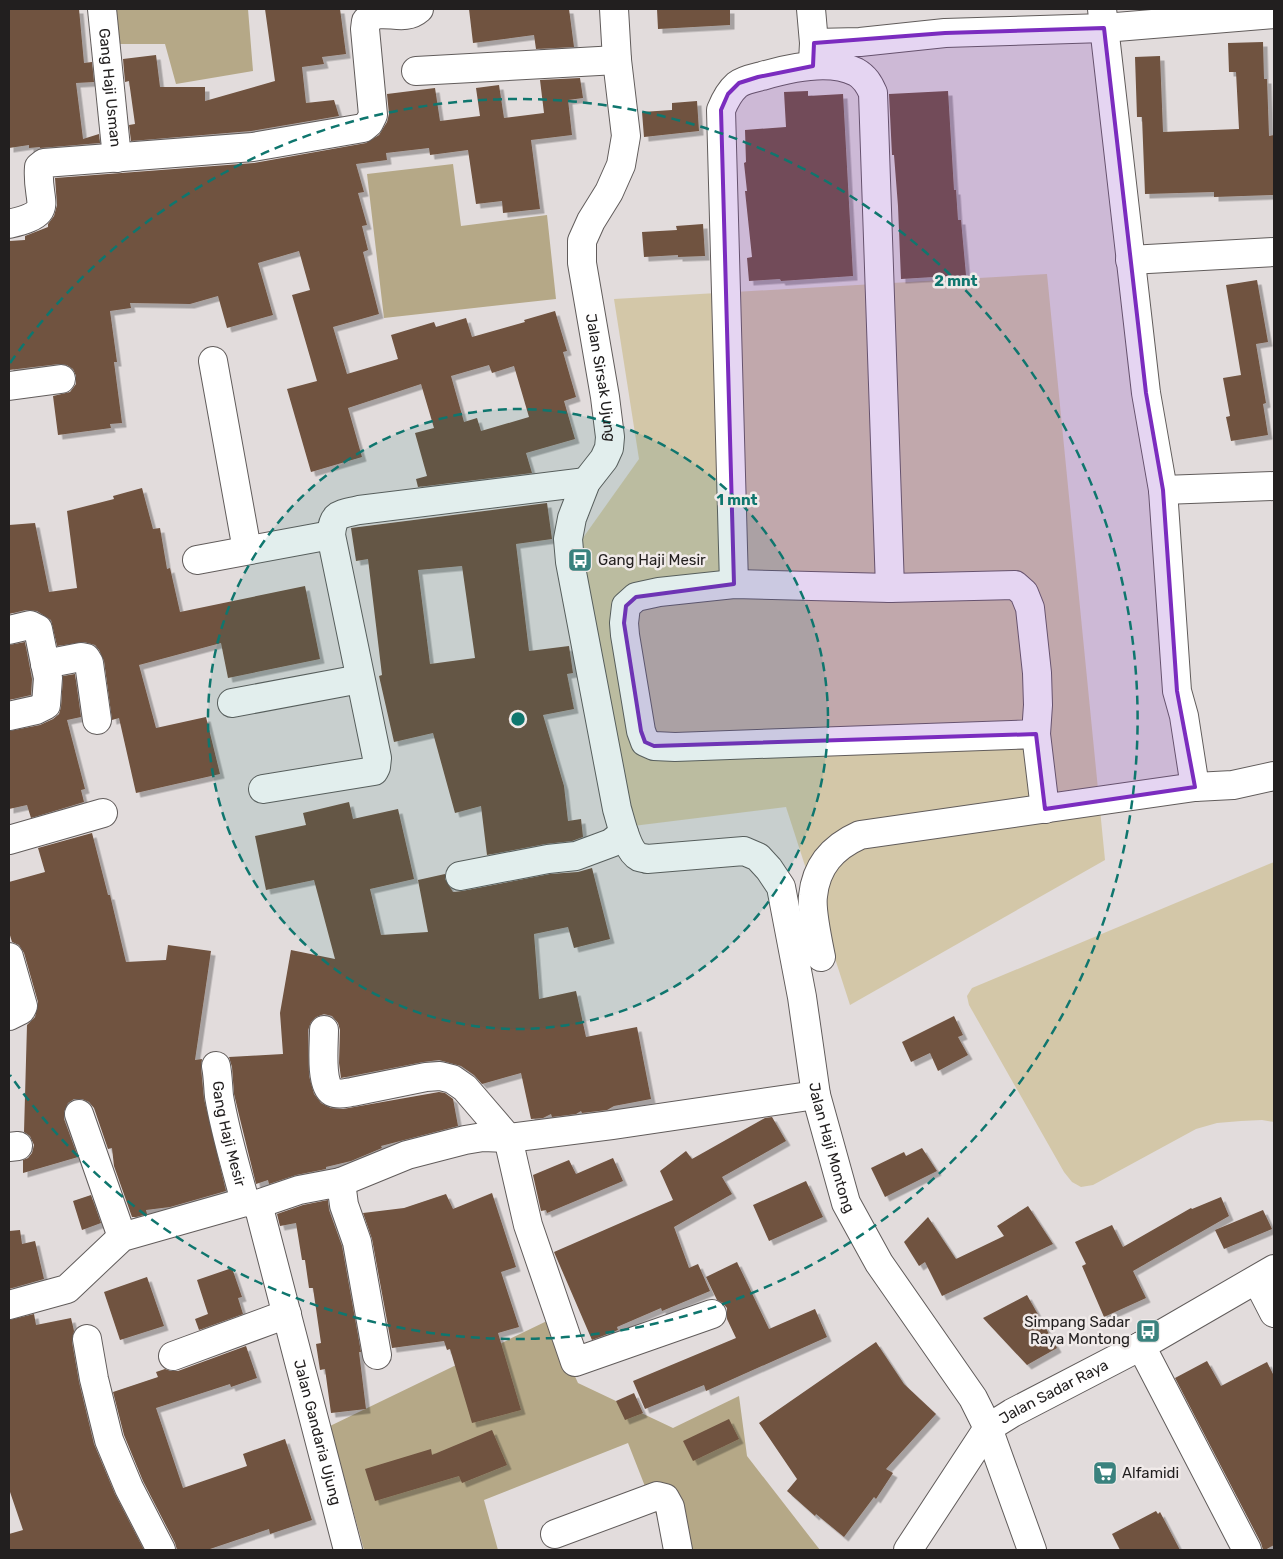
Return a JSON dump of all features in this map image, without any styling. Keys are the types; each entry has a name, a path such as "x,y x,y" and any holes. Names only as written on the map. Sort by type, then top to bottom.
{"street":[{"name":"Gang Haji Usman","path":"9,224 28,219 39,212 42,203 38,176 41,164 47,162 117,158 102,9"},
{"path":"117,158 253,147 363,128 369,123 373,115 364,29 366,21 377,14 404,16 414,13 419,9"},
{"name":"Jalan Sirsak Ujung","path":"614,9 617,60 626,136 621,165 609,192 591,221 582,241 582,263 605,397 610,436 609,448 604,459 586,482 572,518 568,539 570,562 617,809 624,833"},
{"path":"811,9 813,54"},
{"path":"734,584 721,110 728,94 739,83 789,68 813,54 860,42 1103,19 1274,14"},
{"path":"1103,19 1146,393 1163,490 1177,691 1184,716 1195,787"},
{"path":"813,54 840,68 856,72 867,81 873,93 890,588"},
{"path":"416,71 617,60"},
{"path":"1130,260 1274,252"},
{"path":"213,361 247,550"},
{"path":"9,386 61,379"},
{"path":"263,789 374,771 376,767 377,758 332,535 332,522 336,518 359,510 586,482"},
{"path":"1163,490 1274,486"},
{"path":"197,560 332,535"},
{"path":"1036,734 675,747 654,746 644,742 641,731 624,623 626,606 636,597 659,592 734,584 890,588 1015,585 1024,594 1030,608 1037,673 1038,705 1036,734 1045,809"},
{"path":"9,630 30,625 38,629 48,678 46,705 36,710 9,716"},
{"path":"45,664 81,657 86,658 89,663 97,720"},
{"path":"232,703 360,679"},
{"path":"820,957 812,897 817,878 825,861 844,842 874,832 1195,787 1233,785 1274,776"},
{"path":"9,840 103,812"},
{"path":"460,876 548,859 576,856 611,843 624,833"},
{"name":"Jalan Haji Montong","path":"624,833 632,850 639,857 647,859 744,851 758,857 769,868 780,887 802,998 816,1095 846,1203 879,1263 973,1398 988,1428 1032,1550"},
{"path":"9,957 23,1006 21,1010 9,1016"},
{"path":"324,1030 324,1074 326,1085 331,1091 340,1094 426,1077 440,1076 452,1079 465,1088 508,1138 528,1225 575,1362 712,1314"},
{"name":"Gang Haji Mesir","path":"216,1066 224,1118 251,1203"},
{"path":"9,1305 67,1289 122,1237 300,1190 341,1182 387,1162 419,1151 483,1137 508,1138 612,1125 816,1095"},
{"path":"79,1114 122,1237"},
{"path":"341,1182 344,1204 357,1242 377,1355"},
{"name":"Jalan Gandaria Ujung","path":"251,1203 287,1314 348,1550"},
{"path":"1266,1275 1274,1313"},
{"name":"Jalan Sadar Raya","path":"908,1550 988,1428 1012,1412 1141,1346 1266,1275"},
{"path":"173,1356 287,1314"},
{"path":"87,1339 94,1379 109,1440 130,1488 161,1550"},
{"path":"1141,1346 1247,1550"},
{"path":"555,1534 657,1496 665,1498 670,1508 678,1550"}],"highlighted area":[{"path":"1104,28 1146,393 1163,490 1177,691 1195,787 1045,809 1036,734 654,746 645,742 641,731 624,623 626,606 636,597 734,584 721,110 728,94 739,83 758,77 813,66 814,43 945,33"}],"shaded area":[{"path":"104,9 248,9 253,71 176,84 165,44 107,44"},
{"path":"453,164 461,226 547,215 556,299 384,318 367,174"},
{"path":"1047,274 1105,860 850,1005 786,807 633,826 575,549 639,459 614,299"},
{"path":"1274,862 1274,1122 1262,1120 1217,1123 1196,1129 1093,1185 1081,1187 1072,1182 1064,1172 969,1005 967,996 972,988"},
{"path":"549,1320 578,1383 673,1428 739,1396 747,1456 820,1550 670,1550 628,1443 484,1500 498,1550 364,1550 330,1426"}],"building":[{"path":"9,9 79,9 84,63 92,62 94,82 76,83 83,139 99,134 100,143 40,148 29,148 29,145 9,148"},
{"path":"265,9 340,9 346,54 322,57 324,64 302,67 306,103 334,100 339,116 251,131 131,141 129,125 135,124 129,81 125,82 123,59 156,55 160,87 205,87 205,101 275,81"},
{"path":"469,9 569,9 574,47 536,49 534,35 473,43"},
{"path":"657,9 730,9 730,25 658,29"},
{"path":"1263,42 1264,79 1267,79 1269,136 1274,135 1274,195 1214,197 1214,192 1145,194 1142,117 1137,117 1135,57 1160,56 1163,132 1239,129 1236,72 1229,72 1228,43"},
{"path":"580,78 583,98 568,100 572,135 531,140 540,209 503,213 502,201 476,204 468,150 430,155 429,148 386,153 387,160 356,164 364,192 358,193 367,225 362,226 368,250 363,252 379,314 333,327 347,374 398,359 391,335 434,322 436,327 466,318 472,337 525,322 524,320 555,311 567,351 563,352 576,397 564,401 575,439 526,453 532,473 418,487 416,479 427,476 415,433 434,428 421,384 348,408 362,457 311,472 287,389 317,381 292,295 310,290 299,251 258,263 273,315 227,328 218,296 190,304 130,303 131,308 110,311 117,362 114,362 122,423 110,424 111,428 58,435 53,396 70,392 76,384 76,376 73,369 67,365 59,364 9,370 9,241 25,240 25,236 48,227 57,205 55,178 254,163 366,143 379,135 387,122 389,114 387,94 435,88 440,121 480,116 476,88 499,85 504,118 544,113 540,80","holes":["489,365 492,373 514,366 529,417 481,431 477,418 464,422 451,376"]},
{"path":"808,91 808,96 843,94 853,276 781,281 780,279 749,281 747,258 752,257 745,191 747,191 744,163 746,162 745,130 786,127 784,92"},
{"path":"948,91 954,190 956,190 958,220 961,220 966,275 901,279 898,206 894,155 892,155 889,94"},
{"path":"697,101 699,131 644,137 642,112 672,110 672,103"},
{"path":"703,224 705,256 644,257 642,232 677,230 676,226"},
{"path":"1257,280 1268,342 1256,344 1266,403 1263,404 1268,435 1231,441 1226,417 1230,416 1223,378 1241,375 1226,285"},
{"path":"142,488 153,529 160,528 167,569 170,568 180,612 305,586 320,659 228,678 221,643 139,665 156,728 206,717 220,774 136,793 119,718 112,720 104,661 99,650 95,645 84,642 57,646 51,620 37,611 26,610 9,614 9,525 35,523 49,592 77,588 67,511 114,499 113,496"},
{"path":"547,503 552,539 516,544 529,651 569,646 573,673 567,674 574,709 543,715 564,786 568,821 581,819 583,837 572,841 487,855 481,806 455,813 433,733 394,742 379,676 382,675 368,559 356,561 351,528","holes":["462,566 475,658 430,664 418,570"]},
{"path":"25,642 32,679 31,695 9,700 9,645"},
{"path":"75,674 81,717 67,720 85,789 81,790 84,802 31,818 27,805 9,809 9,731 40,725 59,714 63,676"},
{"path":"349,802 353,819 398,809 414,879 370,889 381,935 428,932 418,880 445,874 445,879 453,892 550,874 578,872 592,868 610,939 574,948 568,927 534,934 539,999 576,991 586,1037 637,1027 651,1099 614,1106 607,1110 582,1113 581,1111 576,1114 552,1117 551,1114 543,1118 531,1119 521,1073 482,1084 474,1075 461,1066 439,1060 341,1078 339,1063 340,1030 338,1023 332,1016 324,1014 316,1017 311,1022 308,1030 309,1076 314,1094 321,1103 331,1108 343,1109 439,1092 445,1093 453,1099 458,1126 381,1146 382,1148 351,1161 326,1167 326,1169 296,1175 269,1184 268,1180 256,1184 234,1094 232,1067 229,1057 283,1054 280,1013 291,950 335,959 314,880 266,890 255,836 306,825 303,813"},
{"path":"92,833 108,895 110,895 126,962 166,960 168,945 211,951 195,1060 202,1059 204,1099 226,1191 170,1207 146,1210 147,1214 136,1217 132,1217 114,1166 112,1148 108,1149 94,1108 89,1102 82,1099 74,1099 68,1103 64,1112 64,1119 78,1157 23,1173 23,1160 32,1153 34,1145 30,1136 24,1132 27,1025 35,1017 38,1002 24,953 19,945 12,942 9,932 9,882 45,872 38,848"},
{"path":"954,1016 963,1035 958,1037 968,1055 938,1071 930,1053 911,1062 902,1042"},
{"path":"772,1117 786,1141 722,1177 732,1194 674,1227 689,1268 698,1264 710,1291 662,1311 661,1308 617,1327 618,1330 592,1340 554,1252 673,1200 660,1171 686,1151 692,1159 765,1118"},
{"path":"922,1148 937,1171 885,1197 871,1168 904,1152 906,1156"},
{"path":"613,1158 623,1181 547,1213 546,1210 541,1211 533,1175 569,1160 576,1174"},
{"path":"806,1181 823,1217 769,1241 753,1205"},
{"path":"492,1193 516,1267 501,1272 519,1327 498,1333 521,1410 472,1423 450,1349 447,1350 444,1341 392,1348 372,1239 363,1213 404,1208 446,1194 453,1209"},
{"path":"91,1195 101,1223 82,1230 73,1201"},
{"path":"1221,1197 1229,1216 1133,1271 1146,1298 1104,1317 1082,1266 1086,1264 1075,1242 1112,1225 1123,1247 1191,1208"},
{"path":"328,1200 329,1210 342,1246 361,1352 359,1352 366,1409 331,1413 325,1369 320,1370 316,1344 321,1343 313,1288 309,1288 305,1260 302,1260 296,1223 280,1226 277,1214 303,1205"},
{"path":"1028,1206 1053,1244 942,1296 925,1262 919,1266 904,1242 928,1217 956,1259 1004,1236 997,1226"},
{"path":"1263,1210 1272,1229 1224,1249 1215,1230"},
{"path":"20,1230 22,1244 35,1241 44,1279 9,1289 9,1231"},
{"path":"737,1262 769,1329 815,1309 827,1337 706,1391 704,1385 645,1409 633,1381 736,1338 727,1319 727,1308 717,1300 706,1277"},
{"path":"232,1268 242,1297 238,1298 243,1314 199,1330 195,1319 208,1314 197,1280"},
{"path":"147,1277 164,1326 120,1340 104,1292"},
{"path":"1027,1295 1057,1348 1027,1365 983,1318"},
{"path":"34,1314 36,1325 71,1318 74,1331 72,1342 79,1382 94,1444 115,1494 144,1550 9,1550 9,1534 23,1530 9,1489 9,1320"},
{"path":"876,1342 904,1384 936,1414 886,1469 893,1473 876,1499 874,1497 844,1537 816,1514 815,1516 787,1491 797,1479 759,1423"},
{"path":"246,1346 257,1378 231,1387 230,1384 156,1408 183,1488 247,1466 243,1454 285,1439 312,1520 270,1534 269,1529 207,1550 177,1550 143,1481 124,1435 113,1392 158,1377 156,1372 165,1369 178,1371"},
{"path":"1207,1361 1221,1386 1267,1362 1274,1376 1274,1545 1265,1550 1263,1550 1175,1378"},
{"path":"634,1393 643,1413 625,1420 616,1401"},
{"path":"729,1419 739,1439 693,1461 683,1441"},
{"path":"492,1430 507,1465 462,1483 459,1476 375,1501 365,1469 431,1449 432,1455"},
{"path":"1156,1511 1158,1514 1160,1512 1180,1550 1120,1550 1112,1534"}],"place":[{"name":"Gang Haji Mesir","path":"580,560"},
{"name":"Simpang Sadar Raya Montong","path":"1148,1331"},
{"name":"Alfamidi","path":"1105,1473"}]}
